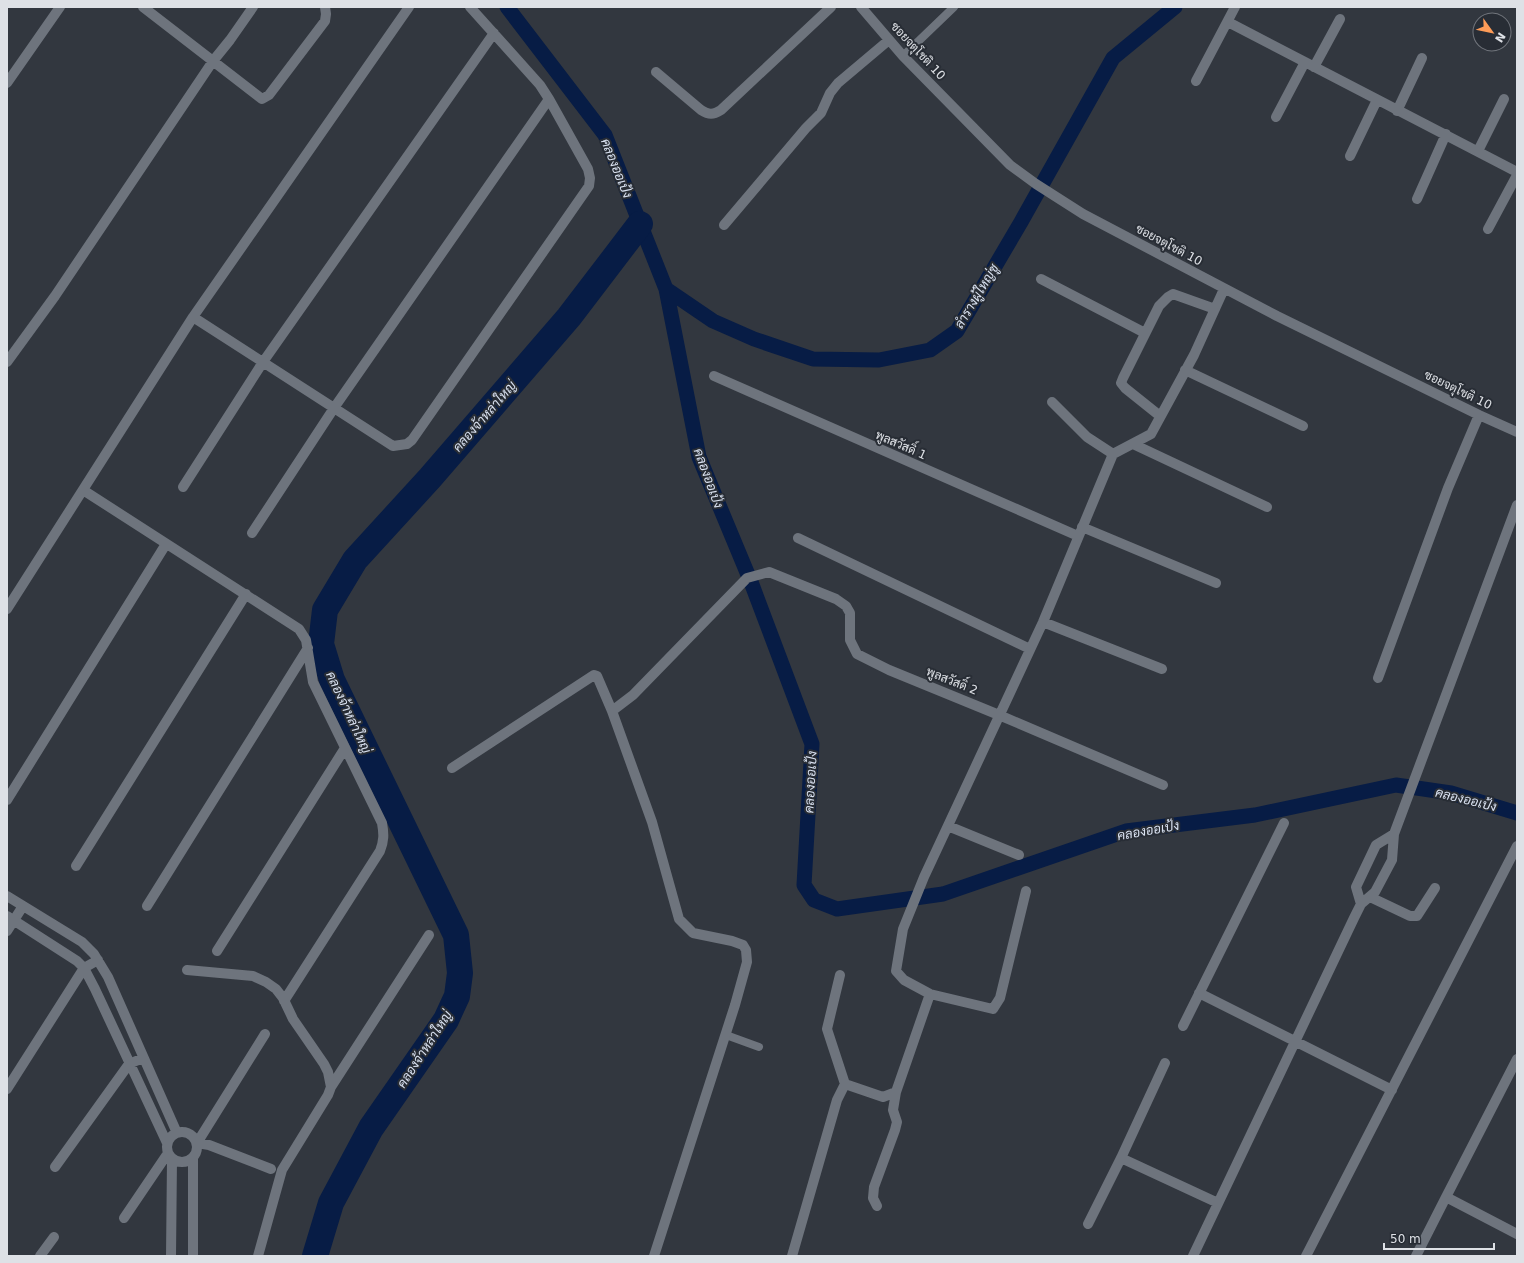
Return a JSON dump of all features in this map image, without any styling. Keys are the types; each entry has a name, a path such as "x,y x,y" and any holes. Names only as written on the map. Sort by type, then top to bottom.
{"street":[{"path":"7,83 60,7"},
{"path":"143,7 256,96 262,99 265,98 325,21 326,14 324,7"},
{"path":"7,362 55,296 213,61 253,7"},
{"path":"7,609 193,317 410,7"},
{"path":"193,317 393,446 407,444 412,440 589,186 590,178 588,169 540,85 470,7"},
{"path":"656,72 701,110 708,114 714,114 721,110 831,7"},
{"name":"ซอยจตุโชติ 10","path":"861,7 903,56 1010,165 1048,192 1083,214 1224,289 1478,415 1517,432"},
{"path":"1196,81 1235,7"},
{"path":"1276,117 1340,19"},
{"path":"1228,22 1397,111 1446,134 1517,173 1488,229"},
{"path":"183,487 263,362 494,33"},
{"path":"724,225 806,128 821,113 830,93 838,83 889,40"},
{"path":"1397,111 1422,58"},
{"path":"252,533 334,408 549,99"},
{"path":"1478,151 1504,99"},
{"path":"1350,156 1377,100"},
{"path":"1417,199 1446,134"},
{"path":"1041,280 1145,333"},
{"path":"1026,891 1000,998 992,1009 930,994 904,980 896,971 903,929 924,877 1043,622 1113,454 1151,434 1185,370 1224,289"},
{"path":"1160,416 1125,388 1122,383 1145,333 1159,306 1173,294 1215,309"},
{"path":"1185,370 1303,426"},
{"name":"พูลสวัสดิ์ 1","path":"714,376 1080,531 1216,582"},
{"path":"1052,402 1087,437 1113,454"},
{"path":"1378,678 1448,488 1478,415"},
{"path":"1133,444 1267,507"},
{"path":"83,490 299,629 306,640 313,682 382,823 384,842 380,851 284,1001"},
{"path":"1193,1256 1362,904 1375,892 1392,860 1394,834 1424,758 1517,505"},
{"path":"798,538 1030,649"},
{"path":"7,800 166,544"},
{"name":"พูลสวัสดิ์ 2","path":"612,711 633,695 747,578 769,572 836,599 846,606 850,613 850,640 857,654 889,670 999,714 1163,785"},
{"path":"76,866 246,594"},
{"path":"1043,622 1162,669"},
{"path":"147,906 308,648"},
{"path":"452,768 594,675 597,676 612,711 652,822 679,919 694,933 732,941 743,945 746,950 747,962 726,1035 654,1256"},
{"path":"217,951 345,748"},
{"path":"1183,1026 1198,993 1284,823"},
{"path":"948,826 1020,855"},
{"path":"1362,904 1356,887 1358,882 1376,845 1394,834"},
{"path":"1306,1256 1517,846"},
{"path":"1370,897 1410,916 1417,916 1436,888"},
{"path":"7,896 90,948 108,978 177,1133"},
{"path":"7,931 11,918 23,906"},
{"path":"11,918 71,957 84,968 130,1064 169,1152 176,1161 185,1162 193,1158"},
{"path":"258,1256 282,1170 328,1095 331,1087 429,934"},
{"path":"7,1089 84,968 98,960"},
{"path":"187,970 253,976 276,989 293,1019 324,1064 330,1077 331,1087"},
{"path":"792,1256 837,1100 845,1084 827,1029 840,975"},
{"path":"1198,993 1392,1090"},
{"path":"877,1206 873,1198 874,1187 897,1122 893,1110 896,1092 930,994"},
{"path":"193,1256 193,1158 197,1148 197,1143 265,1034"},
{"path":"55,1167 130,1064 143,1058"},
{"path":"1416,1256 1517,1059"},
{"path":"1088,1224 1121,1158 1165,1063"},
{"path":"845,1084 884,1097 896,1092"},
{"path":"171,1256 169,1152 172,1135 187,1132 195,1138 197,1143"},
{"path":"197,1143 209,1145 271,1169"},
{"path":"124,1218 169,1152"},
{"path":"1121,1158 1218,1203"},
{"path":"1446,1197 1517,1234"},
{"path":"40,1256 54,1237"}],"lane":[{"path":"903,56 954,7"},
{"path":"726,1035 759,1047"}],"waterway":[{"name":"คลองออเป้ง","path":"507,7 605,135 666,289 699,457 751,582 812,744 804,885 814,900 837,909 943,894 1126,831 1255,815 1396,785 1451,793 1517,813"},
{"name":"ลำรางผู้ใหญ่ชู","path":"666,289 713,321 754,339 813,359 879,360 930,350 957,331 1021,222 1113,58 1175,7"},
{"name":"คลองจ้าหล่าใหญ่","path":"315,1256 331,1203 371,1128 446,1020 457,996 460,973 456,935 332,680 321,644 325,610 355,560 430,478 569,317 640,224"}]}
